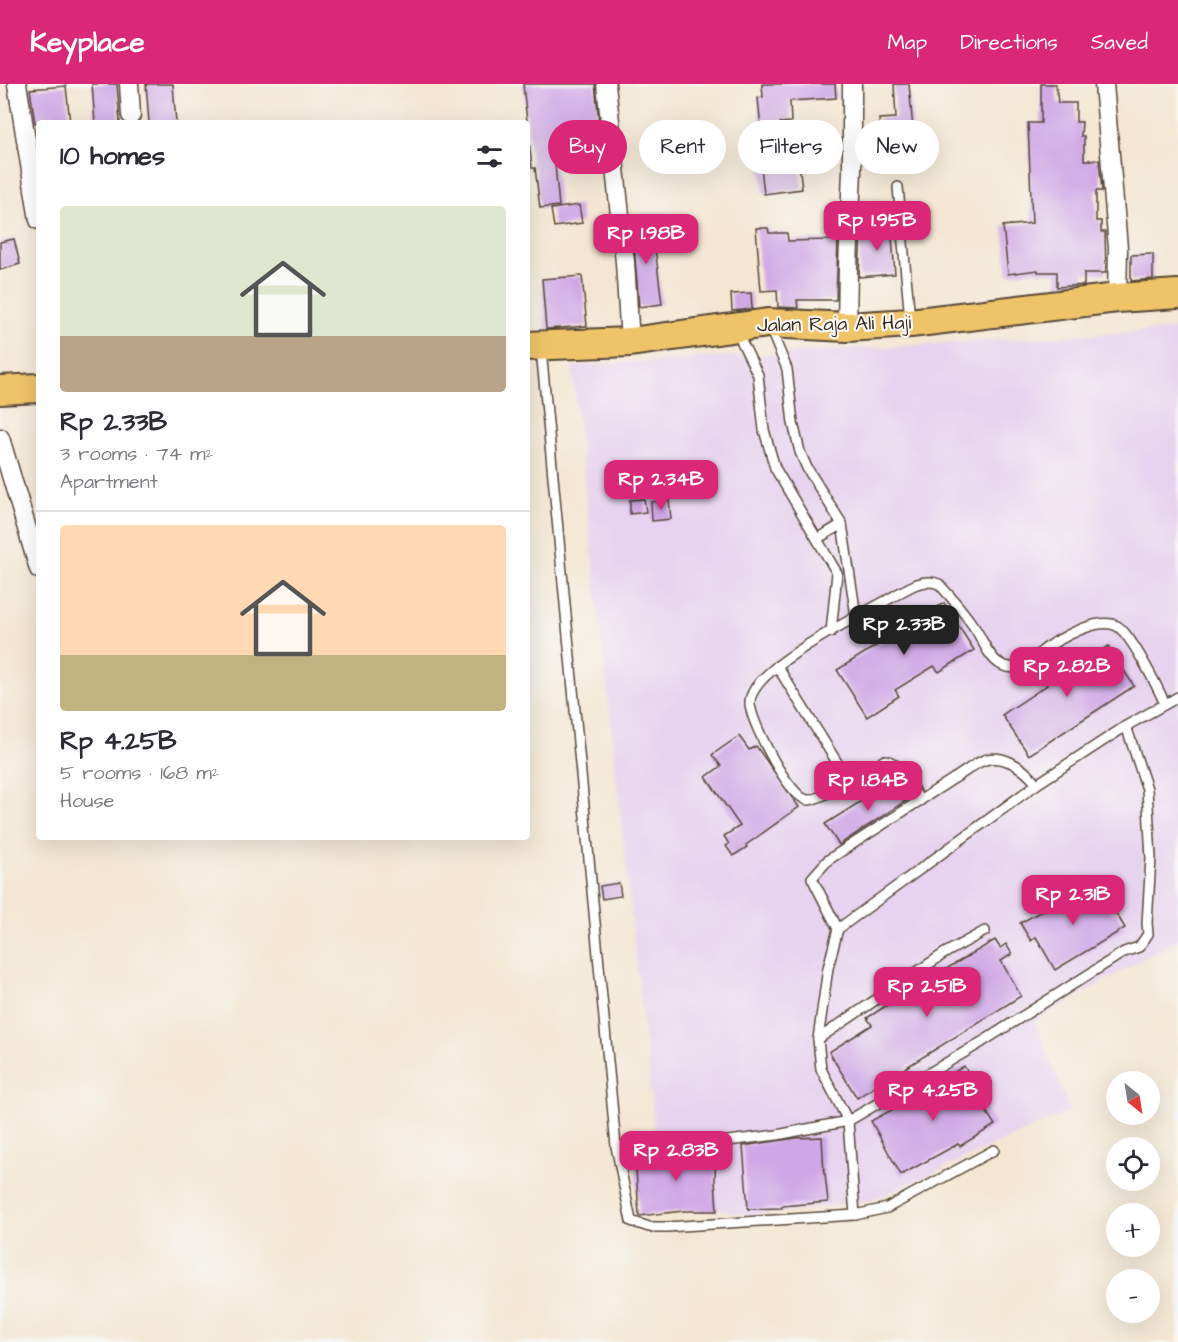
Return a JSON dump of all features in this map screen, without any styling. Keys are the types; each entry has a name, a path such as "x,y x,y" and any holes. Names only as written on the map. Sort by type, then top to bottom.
{"main road":[{"name":"Jalan Raja Ali Haji","path":"533,345 630,342 768,323 848,327 1117,298 1178,294"},
{"path":"0,390 36,388"}],"street":[{"path":"17,84 36,201"},
{"path":"129,84 131,116"},
{"path":"606,84 625,262 630,342"},
{"path":"848,327 852,84"},
{"path":"1104,84 1118,248 1117,298"},
{"path":"0,438 36,559"}],"lane":[{"path":"898,187 910,322"},
{"path":"768,323 787,369 793,423 800,452 807,468 842,524 856,616"},
{"path":"734,326 758,375 765,430 775,468 837,573 831,632"},
{"path":"533,345 616,1146 631,1221 648,1227 855,1215 887,1208 994,1150"},
{"path":"817,539 842,524"},
{"path":"920,801 898,768 888,760 848,780 822,797 807,800 796,793 780,771 757,729 750,701 752,692 777,666 856,616 918,583 934,582 944,589 974,626 994,660 1009,668 1025,664 1053,644 1083,629 1100,623 1117,627 1146,667 1166,704"},
{"path":"777,666 848,780"},
{"path":"855,1215 848,1121 821,1069 818,1039 828,968 838,929 1037,784 1126,726 1178,697"},
{"path":"616,1146 706,1143 777,1135 848,1121 982,1042 1124,952 1139,947 1148,934 1150,858 1147,789 1126,726"},
{"path":"838,929 812,878 828,860 978,763 993,757 1008,761 1025,770 1037,784"},
{"path":"818,1039 945,953 985,931"}],"shaded area":[{"path":"1178,329 1178,939 1035,1021 1070,1111 873,1200 748,1215 662,1199 572,366"}],"building":[{"path":"92,84 117,84 120,120 95,120"},
{"path":"146,84 173,84 176,120 149,120"},
{"path":"523,84 595,84 599,120 548,120 548,174 556,174 559,206 540,208 535,168 532,168 530,120 527,120"},
{"path":"762,84 835,84 836,98 790,101 791,120 760,120 758,98 763,97"},
{"path":"894,84 909,84 912,120 879,120 896,118"},
{"path":"1041,84 1056,84 1058,103 1076,103 1076,122 1082,122 1081,136 1084,136 1084,160 1099,160 1102,191 1096,191 1096,221 1101,221 1101,232 1105,232 1106,273 1084,273 1084,285 1057,287 1057,272 1038,272 1038,270 1008,274 1003,226 1032,223 1028,123 1041,123"},
{"path":"66,86 70,120 36,120 35,123 30,89"},
{"path":"762,174 800,174 802,189 764,194"},
{"path":"579,205 582,223 554,227 551,209"},
{"path":"648,217 651,247 655,247 662,304 639,307 632,219"},
{"path":"891,226 895,274 859,277 861,229"},
{"path":"756,228 768,228 769,233 787,233 788,241 838,238 836,300 797,300 798,308 778,307 777,290 761,291"},
{"path":"14,239 20,264 0,270 0,242"},
{"path":"1153,254 1153,279 1131,281 1131,255"},
{"path":"582,276 587,326 546,329 542,279"},
{"path":"751,293 752,309 732,311 731,294"},
{"path":"644,499 646,512 630,514 630,500"},
{"path":"669,500 671,519 652,521 651,502"},
{"path":"944,603 974,650 939,672 934,666 895,690 899,696 867,717 837,670 884,641 873,623 897,608 908,625"},
{"path":"1108,646 1134,686 1029,755 1002,715 1047,685 1037,671 1062,654 1073,669"},
{"path":"739,736 749,750 756,746 799,807 733,856 726,846 729,844 724,836 740,826 706,777 721,766 712,755"},
{"path":"898,778 910,798 839,845 825,824"},
{"path":"1094,882 1113,914 1116,913 1125,928 1055,970 1036,937 1031,941 1020,923"},
{"path":"619,883 621,896 602,899 600,886"},
{"path":"995,940 1000,948 1006,944 1012,954 1001,961 1021,996 857,1098 829,1052 872,1025 867,1018"},
{"path":"964,1066 979,1092 975,1094 995,1125 960,1146 958,1144 901,1175 871,1121 925,1092"},
{"path":"822,1137 828,1202 782,1206 782,1208 748,1209 743,1146 796,1138"},
{"path":"716,1150 717,1211 684,1211 639,1216 635,1153"}]}
